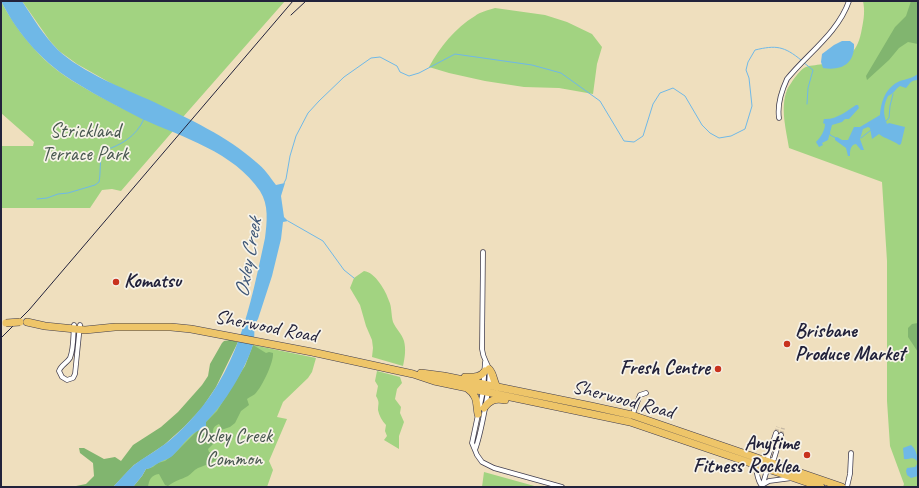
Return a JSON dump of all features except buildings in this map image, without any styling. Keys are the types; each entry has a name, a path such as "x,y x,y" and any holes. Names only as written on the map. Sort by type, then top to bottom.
{"main road":[{"name":"Sherwood Road","path":"3,323 34,321 77,327 108,326 112,328 181,328 262,342 413,374 434,381 468,388 497,387 592,406 631,418 768,466 842,487"},
{"path":"458,379 467,377 475,378 487,370 492,373 497,387"},
{"name":"Sherwood Road","path":"413,374 430,374 458,379 525,400 631,418 753,464 768,466 794,478 821,487"},
{"path":"468,388 476,396 478,414"},
{"path":"484,408 493,400 498,399 522,404 525,400"}],"street":[{"path":"779,118 779,101 782,89 787,79 838,23 846,11 849,1"},
{"path":"475,450 484,408 487,370 482,355 483,252"},
{"path":"77,327 75,374 73,378 67,380 62,377 59,371 68,361 71,354 77,327"},
{"path":"486,388 478,414 472,443 477,455 487,465 562,487"},
{"path":"631,418 640,395 646,393"},
{"path":"762,486 768,466 768,457 776,433"},
{"path":"768,466 774,459 781,435"},
{"path":"847,487 851,452"},
{"path":"753,464 756,468 758,481 762,486"},
{"path":"762,486 769,481 794,478"}],"green space":[{"name":"Strickland Terrace Park","path":"1,1 15,25 32,47 58,71 79,85 110,102 173,131 121,191 112,189 102,190 90,208 1,208 1,146 33,146 34,142 1,113"},
{"path":"22,1 285,1 183,117 114,85 77,64 59,51 50,41"},
{"path":"863,1 918,1 918,487 903,487 904,484 890,446 887,401 887,261 882,182 789,148 784,119 784,104 787,90 804,68 840,60 851,54 855,49 858,43 864,18"},
{"path":"911,1 918,1 918,44 908,42 899,48 889,60 867,80 866,76 895,27 906,16"},
{"path":"495,8 545,15 567,22 592,34 602,47 597,64 593,94 559,88 524,87 485,81 429,67 443,45 461,26 477,15"},
{"path":"364,271 376,278 388,297 393,322 404,341 405,353 403,366 372,357 372,340 360,305 350,288 354,278"},
{"path":"918,323 918,352 908,337 908,328 912,324"},
{"path":"230,340 238,342 216,387 202,408 184,427 164,445 134,465 113,487 71,487 86,484 94,476 93,463 80,453 79,448 84,448 104,459 115,457 121,461 133,445 161,427 178,412 208,376 210,364 222,343"},
{"name":"Oxley Creek Common","path":"253,345 316,358 312,372 308,378 283,402 277,417 287,419 269,461 273,470 267,487 133,487 245,366"},
{"path":"253,345 266,353 273,353 272,362 261,386 255,394 247,399 249,405 241,411 235,423 230,427 221,430 219,424 214,427 213,432 215,442 208,449 209,452 219,455 218,458 168,486 165,485 159,474 154,475 151,478 148,487 133,487 146,469 165,461 173,455 217,411 245,366"},
{"path":"377,371 400,377 402,383 397,389 395,399 401,407 400,413 404,422 399,436 399,449 384,440 387,436 385,431 386,425 379,414 376,396 378,386 375,381"},
{"path":"484,472 538,487 482,487"}],"water":[{"path":"1,1 22,1 53,45 79,66 181,115 220,136 233,144 262,167 276,185 285,183 281,196 284,217 288,221 283,222 281,239 272,276 255,325 253,345 240,375 227,396 206,422 204,429 199,430 190,436 171,457 146,469 133,487 113,487 128,470 168,442 185,426 203,406 218,384 230,362 254,289 265,238 267,214 265,202 260,191 249,177 222,156 190,139 142,119 118,107 54,68 24,37"},
{"path":"842,41 850,41 854,44 852,57 846,65 841,67 830,69 823,68 821,62 822,54"},
{"path":"918,74 918,80 912,81 906,88 900,86 888,96 884,107 887,124 889,123 905,127 901,144 899,145 879,134 872,139 870,128 868,127 863,129 860,139 864,150 861,150 856,144 851,148 850,156 848,156 846,148 835,140 835,138 837,137 842,140 848,140 854,127 860,127 880,115 883,100 891,87 900,81"},
{"path":"858,105 859,108 849,119 845,119 842,122 832,125 828,140 822,143 823,145 819,147 816,142 824,129 824,119 837,117"},
{"path":"911,445 917,455 918,463 913,458 904,459 903,448"},
{"path":"918,463 918,476 911,478 907,475 907,468 915,467"}],"waterway":[{"path":"284,183 296,136 308,113 344,77 371,58 380,57 397,66 400,72 409,76 419,73 455,54 532,65 561,73 600,101 624,141 634,142 643,136 653,104 660,93 673,88 685,96 702,125 710,133 719,138 731,136 745,129 752,106 749,78 746,70 748,62 755,50 769,47 785,49 801,60"},
{"path":"803,62 813,70 808,88 807,104"},
{"path":"886,121 889,118 893,94"},
{"path":"37,199 68,193 95,185 99,182 103,151 127,140 137,131 144,119"},
{"path":"861,138 871,130"},
{"path":"829,131 830,135 836,138"},
{"path":"288,221 323,241 344,270 354,278"}],"tunnel":[{"path":"776,433 778,427"},
{"path":"781,435 783,428"}],"railway":[{"path":"1,338 29,310 293,1"},
{"path":"291,15 306,1"}],"place":[{"name":"Komatsu","path":"116,282"},
{"name":"Brisbane Produce Market","path":"787,344"},
{"name":"Fresh Centre","path":"718,369"},
{"name":"Anytime Fitness Rocklea","path":"807,455"}],"water label":[{"name":"Oxley Creek","path":"249,258"}]}
